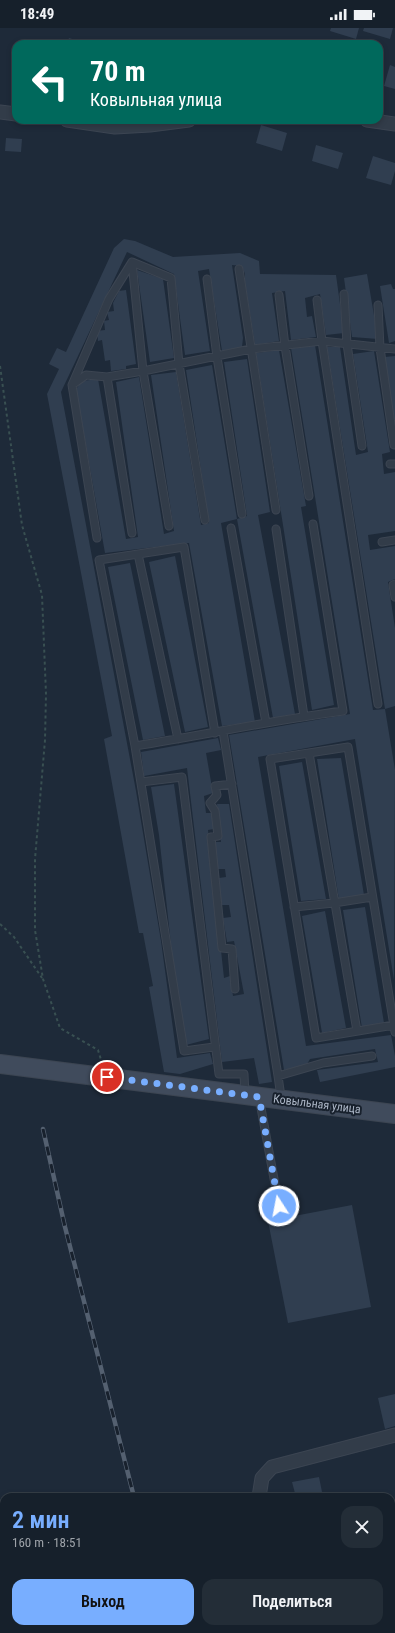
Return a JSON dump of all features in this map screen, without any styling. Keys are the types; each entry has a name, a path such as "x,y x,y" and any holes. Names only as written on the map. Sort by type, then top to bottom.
{"main road":[{"name":"Ковыльная улица","path":"0,1064 395,1114"}],"street":[{"path":"0,112 12,114"},
{"path":"383,122 395,124"},
{"path":"99,124 115,126 158,124"},
{"path":"260,1493 262,1478 272,1467 395,1435"}],"lane":[{"path":"132,262 171,278 179,364 205,520"},
{"path":"132,262 143,371 169,526"},
{"path":"97,538 72,385 109,300 132,262"},
{"path":"239,269 276,510"},
{"path":"207,279 217,357 242,514"},
{"path":"344,294 347,344 362,446"},
{"path":"279,295 285,346 309,496"},
{"path":"317,300 378,704"},
{"path":"378,304 380,348 394,444"},
{"path":"72,385 86,375 107,377 217,357 252,349 322,341 395,349"},
{"path":"107,377 132,533"},
{"path":"135,746 304,716 343,711 313,524"},
{"path":"231,528 266,723"},
{"path":"276,529 304,716"},
{"path":"382,542 395,540"},
{"path":"214,1047 184,1051 135,746 99,560 184,548 215,732"},
{"path":"138,554 178,739"},
{"path":"395,584 393,585 395,597"},
{"path":"223,731 278,1076 280,1090 279,1099"},
{"path":"348,747 394,1029 357,1031 316,1038 270,759 309,753 348,747"},
{"path":"309,753 357,1031"},
{"path":"141,782 182,777 214,1047 219,1074 244,1074 252,1096 279,1206"},
{"path":"232,784 215,786 217,795 210,803 215,811 218,836 211,837 222,948 232,948 235,989"},
{"path":"294,907 372,897"},
{"path":"278,1076 323,1063 372,1056"}],"path":[{"path":"0,366 22,525 42,595 46,694 45,740 35,859 35,930 43,979 60,1028 98,1050 107,1077"},
{"path":"0,924 14,937 43,979"}],"building":[{"path":"331,28 359,28 356,39 330,31"},
{"path":"364,28 393,28 390,39 363,31"},
{"path":"390,65 395,67 395,89 384,86"},
{"path":"261,125 287,133 282,151 256,143"},
{"path":"6,138 22,139 21,152 5,151"},
{"path":"316,145 343,153 338,169 312,161"},
{"path":"373,156 395,163 395,171 391,185 366,178"},
{"path":"124,239 135,241 173,257 240,253 259,261 260,274 336,275 344,333 326,335 320,294 305,298 307,317 312,316 316,337 291,340 285,291 272,293 279,341 255,345 245,274 242,266 232,265 243,338 242,347 222,351 209,269 198,271 210,351 185,355 174,274 127,252 61,392 136,791 161,941 177,1058 210,1053 213,1064 180,1074 164,1072 149,987 153,986 143,933 139,933 104,739 112,736 47,394 59,369 49,364 57,348 66,352 114,248"},
{"path":"137,270 163,279 174,358 150,362"},
{"path":"367,274 378,339 352,337 344,278"},
{"path":"391,284 393,289 395,289 395,341 389,343 380,286"},
{"path":"126,290 136,364 126,366 126,369 111,371 110,360 105,361 102,340 98,341 97,331 105,330 104,321 109,320 107,312 114,311 113,303 119,291"},
{"path":"315,345 373,710 385,709 395,770 394,980 355,739 258,757 306,1046 391,1035 395,1056 395,1067 320,1082 317,1070 378,1062 375,1049 310,1059 306,1066 284,1070 229,735 350,714 291,348"},
{"path":"327,347 340,347 356,455 368,452 353,354 374,351 390,452 382,454 384,474 395,472 395,531 368,535 370,550 395,546 395,579 388,582 395,628 395,706 385,709"},
{"path":"279,350 306,506 301,507 334,705 312,710 256,353"},
{"path":"395,356 395,419 394,419 385,357"},
{"path":"247,359 270,512 258,515 295,714 273,718 237,519 247,516 224,362"},
{"path":"212,365 237,519 221,523 255,722 222,726 189,543 105,553 76,389 82,381 98,379 126,539 138,537 116,382 139,377 164,534 174,531 151,375 176,372 201,525 209,523 186,370"},
{"path":"175,556 208,727 185,732 149,562"},
{"path":"130,563 165,736 143,740 108,567"},
{"path":"218,738 221,750 206,753 213,793 204,796 206,813 213,813 214,829 208,830 224,978 230,976 233,996 244,994 234,941 227,942 223,918 231,917 229,905 221,905 219,878 226,877 225,869 218,869 214,842 221,842 217,804 229,804 272,1082 259,1084 254,1058 222,1062 187,768 144,776 141,752"},
{"path":"341,758 364,895 339,900 317,759"},
{"path":"302,762 326,899 301,901 279,766"},
{"path":"174,784 209,1039 186,1045 175,981 159,835 151,787"},
{"path":"365,907 384,1023 362,1028 343,910"},
{"path":"325,911 346,1028 322,1033 302,916"},
{"path":"352,1205 371,1307 288,1323 268,1221"},
{"path":"395,1394 395,1426 385,1429 378,1398"},
{"path":"319,1477 322,1493 295,1493 292,1482"}],"railway":[{"path":"43,1129 65,1227 133,1493"}],"route":[{"path":"107,1077 259,1097 279,1206"}]}
